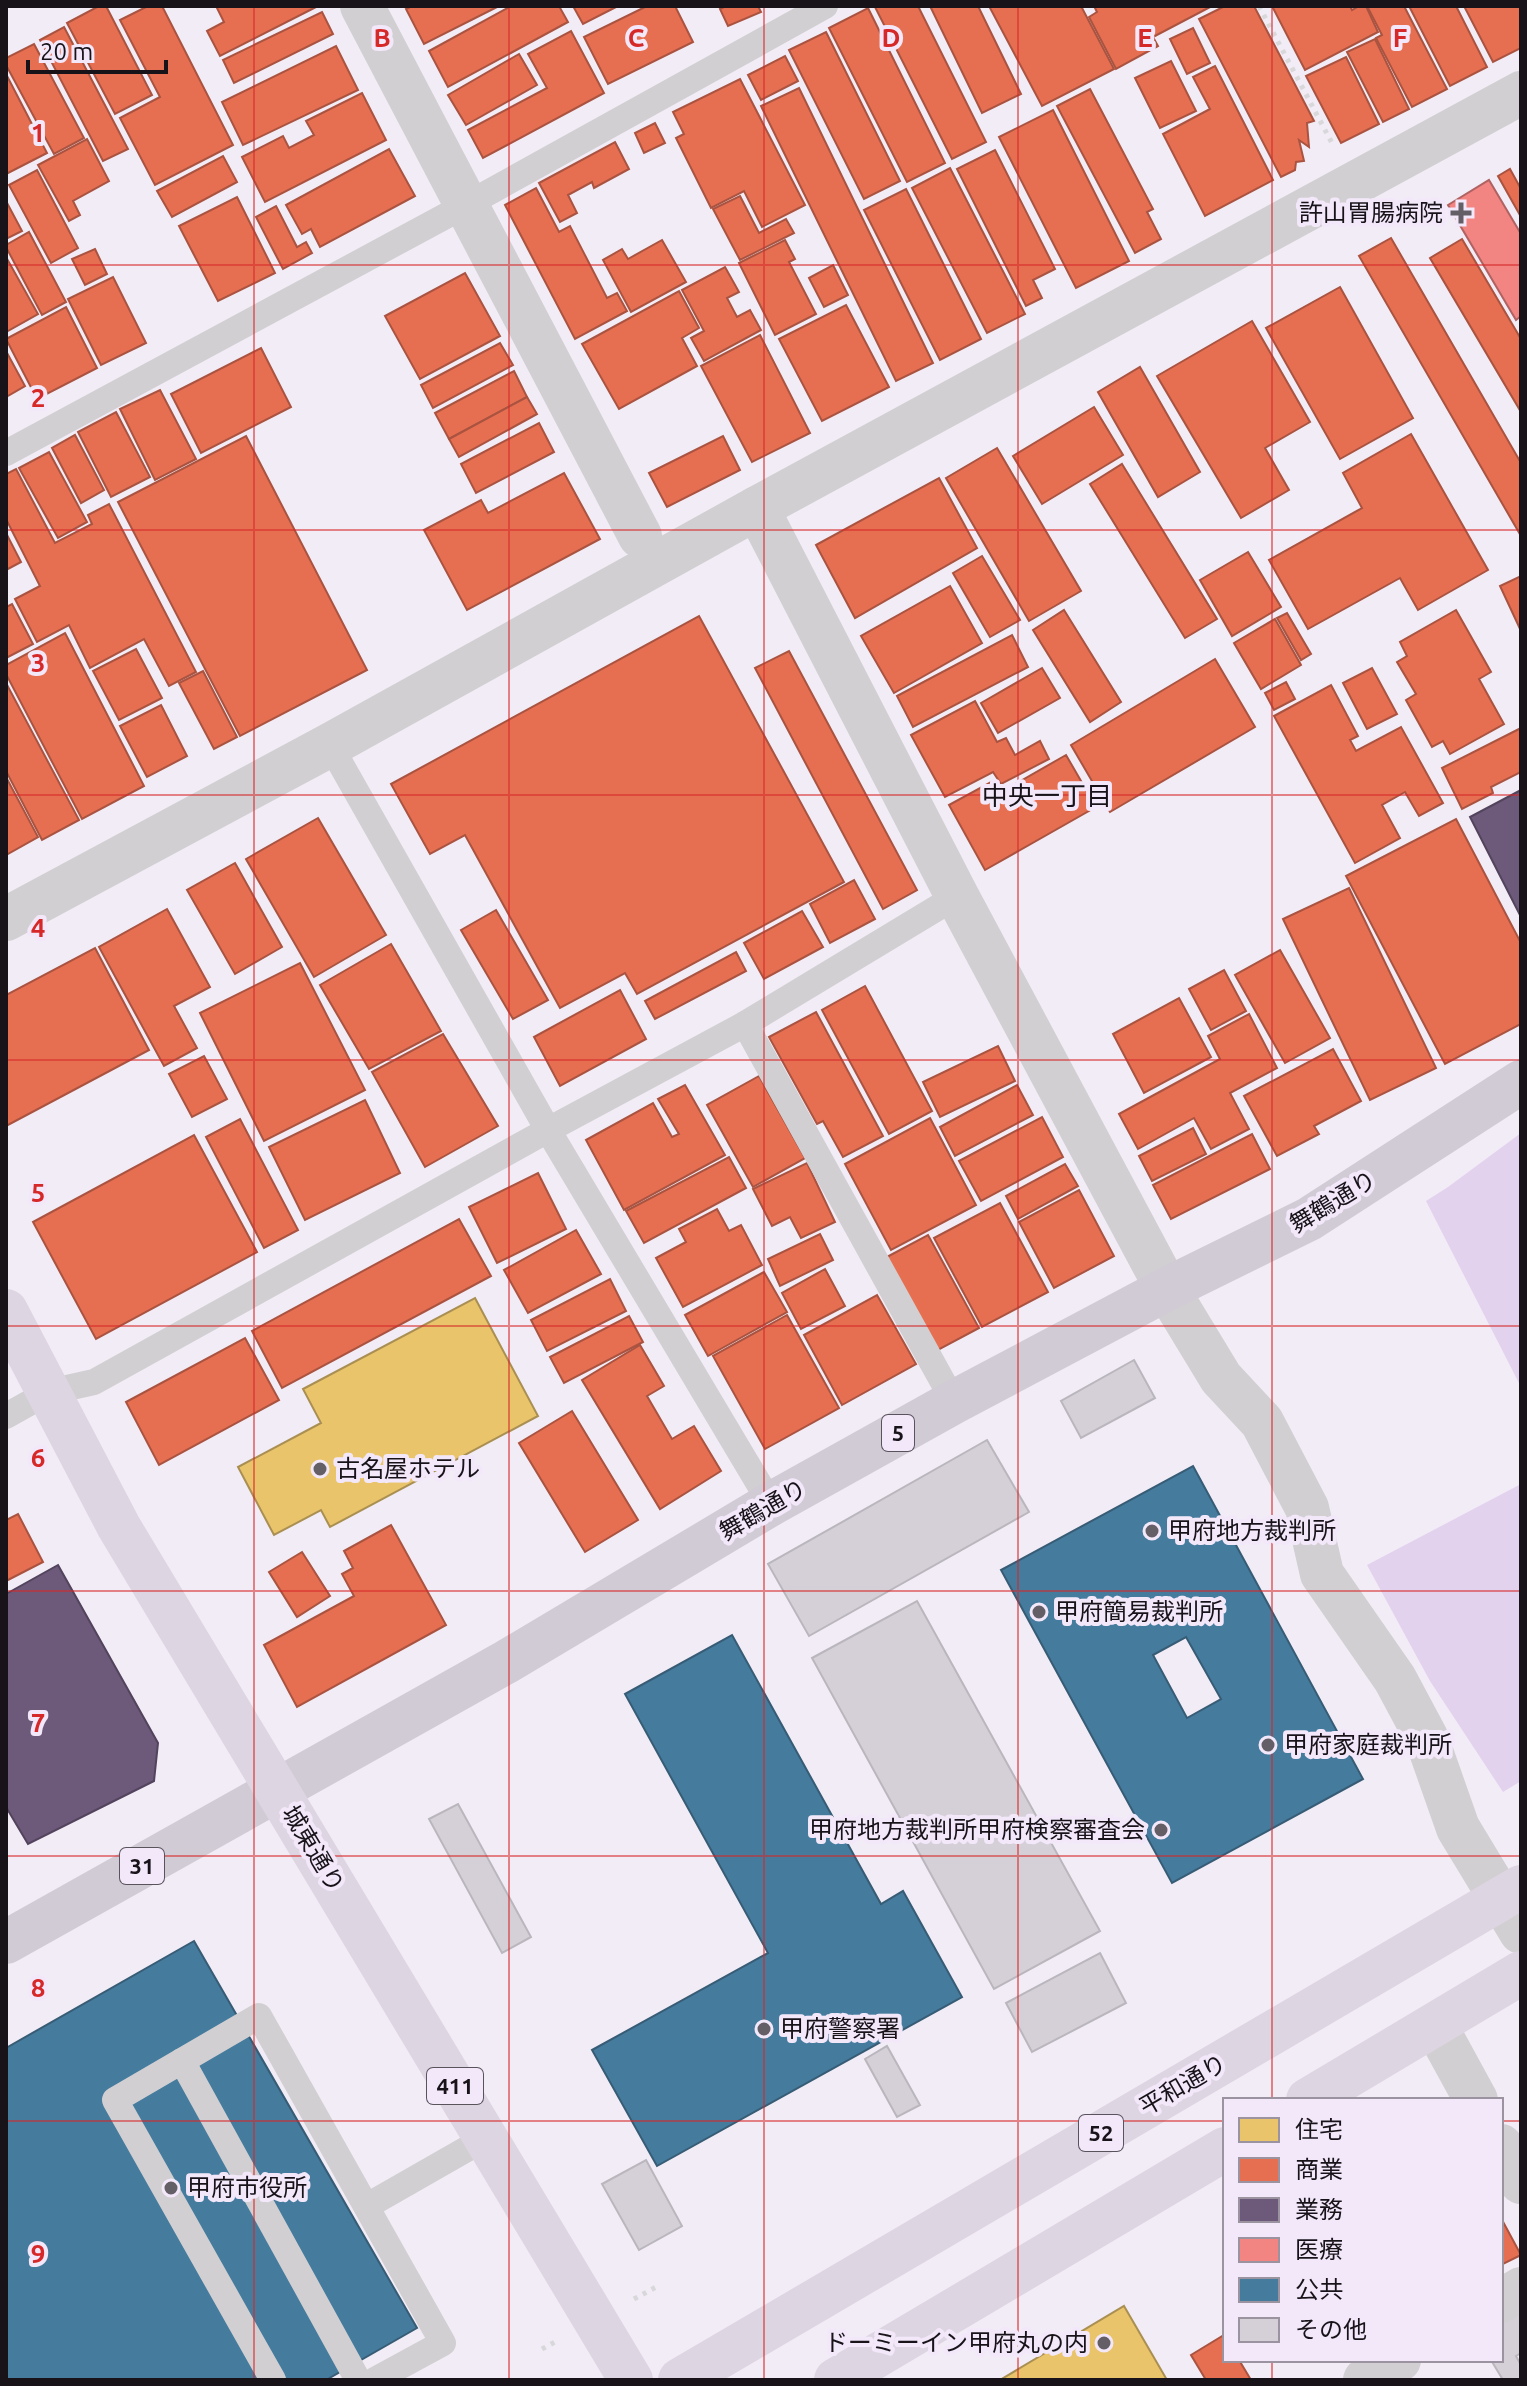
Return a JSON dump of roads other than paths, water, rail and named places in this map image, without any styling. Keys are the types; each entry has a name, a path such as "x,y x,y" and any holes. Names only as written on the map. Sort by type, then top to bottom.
{"highway":[{"name":"城東通り","path":"6,1311 119,1527 631,2380"},
{"name":"平和通り","path":"680,2380 1514,1906"},
{"path":"1311,2098 1521,1973"},
{"path":"836,2380 1223,2150"}],"main road":[{"name":"舞鶴通り","path":"6,1942 506,1662 771,1504 954,1402 1167,1289 1309,1219 1521,1082"}],"street":[{"path":"362,6 640,536"},
{"path":"6,919 1521,93"},
{"path":"757,508 957,896 1167,1289 1221,1378 1262,1422 1307,1508 1322,1574 1395,1679 1426,1737 1458,1828 1514,1906"},
{"path":"1435,2025 1475,2098"},
{"path":"1503,2150 1521,2182"},
{"path":"1503,2300 1521,2289"},
{"path":"1365,2380 1396,2362"}],"lane":[{"path":"6,453 466,205 825,6"},
{"path":"330,745 548,1130 771,1504"},
{"path":"6,1416 49,1392 94,1382 745,1024 957,896"},
{"path":"745,1024 954,1402"},
{"path":"273,2380 115,2100 259,2016 443,2343 375,2380"},
{"path":"182,2061 358,2380"},
{"path":"367,2206 486,2138"}],"place":[{"name":"許山胃腸病院","path":"1461,213"},
{"name":"古名屋ホテル","path":"320,1469"},
{"name":"甲府地方裁判所","path":"1152,1531"},
{"name":"甲府簡易裁判所","path":"1039,1612"},
{"name":"甲府家庭裁判所","path":"1268,1745"},
{"name":"甲府地方裁判所甲府検察審査会","path":"1161,1830"},
{"name":"甲府警察署","path":"764,2029"},
{"name":"甲府市役所","path":"171,2188"},
{"name":"ドーミーイン甲府丸の内","path":"1104,2343"}],"district":[{"name":"中央一丁目","path":"1047,796"}]}
